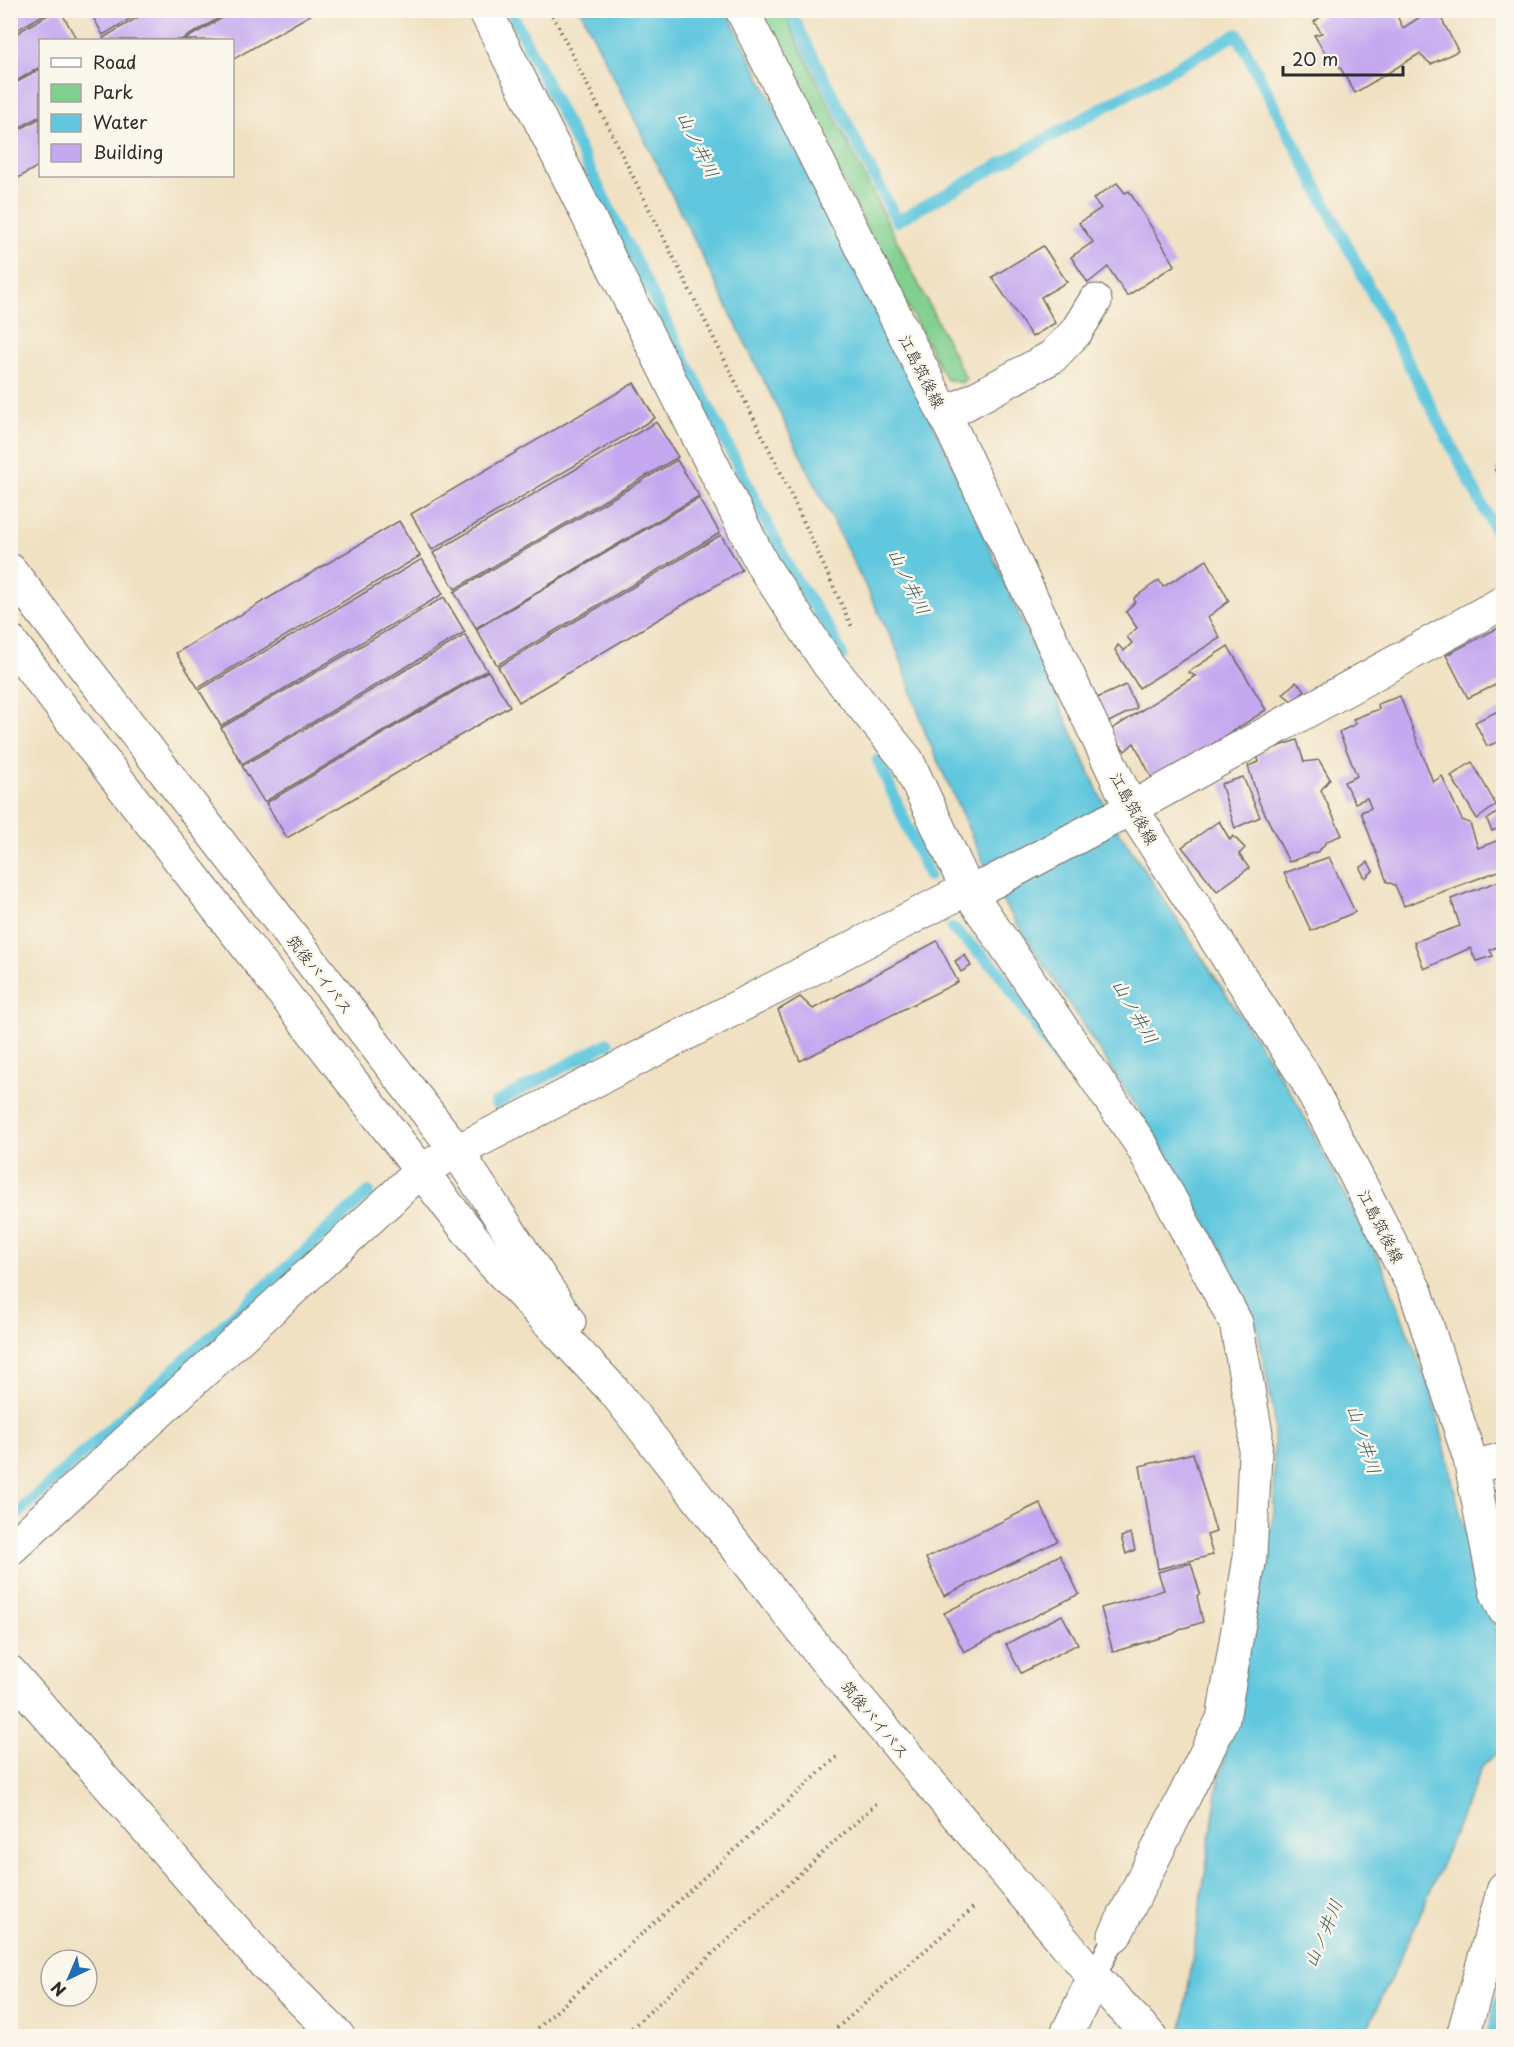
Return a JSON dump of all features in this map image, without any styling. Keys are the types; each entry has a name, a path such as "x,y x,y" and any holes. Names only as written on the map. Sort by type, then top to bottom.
{"main road":[{"path":"485,10 763,566 830,665 907,760 977,887 1142,1146 1236,1323 1256,1433 1250,1557 1222,1719 1115,1935"},
{"name":"江島筑後線","path":"742,10 945,415 1125,811 1305,1077 1416,1292 1472,1467 1496,1592 1503,1609"},
{"path":"945,415 1052,357 1076,332 1095,301"},
{"name":"筑後バイパス","path":"10,570 456,1150 614,1391 819,1652 1102,1986 1150,2037"},
{"path":"10,1549 420,1170 1125,811 1503,602"},
{"name":"筑後バイパス","path":"10,641 491,1261 614,1391"},
{"path":"1472,1467 1503,1459"},
{"path":"10,1672 264,1963 338,2037"},
{"path":"1463,2037 1503,1888"},
{"path":"1066,2037 1102,1986"}],"lane":[{"path":"1102,1986 1115,1935"}],"path":[{"path":"550,10 783,477 852,628"},
{"path":"529,2037 838,1756"},
{"path":"623,2037 878,1802"},
{"path":"828,2037 973,1908"}],"green space":[{"path":"760,11 782,11 966,379 961,383 946,379 871,237"}],"water":[{"name":"山ノ井川","path":"581,11 727,11 946,450 1101,798 1120,833 1295,1099 1382,1265 1434,1401 1460,1513 1503,1653 1504,1751 1498,1752 1483,1765 1418,1920 1364,2036 1181,2036 1218,1786 1274,1512 1274,1415 1257,1327 1223,1251 1152,1131 999,896 926,735 898,652"}],"building":[{"path":"10,10 52,10 10,34"},
{"path":"56,10 60,10 76,39 39,39 39,68 10,85 10,37"},
{"path":"89,10 145,10 103,35"},
{"path":"150,10 233,10 183,39 103,38"},
{"path":"236,10 319,10 234,59 234,39 186,39"},
{"path":"1330,10 1394,10 1403,28 1431,10 1437,10 1458,51 1431,64 1419,54 1355,93 1334,57 1329,59 1314,35 1322,33 1314,22"},
{"path":"39,70 39,117 10,133 10,86"},
{"path":"39,119 39,166 10,183 10,135"},
{"path":"1117,183 1125,193 1129,191 1175,265 1127,296 1108,267 1088,283 1071,257 1093,242 1079,223 1101,208 1093,199"},
{"path":"1043,246 1067,282 1041,297 1055,323 1032,337 992,277"},
{"path":"634,383 655,418 432,550 411,514"},
{"path":"656,422 678,457 455,589 433,553"},
{"path":"677,460 699,496 476,628 454,592"},
{"path":"1504,464 1504,485 1495,470"},
{"path":"699,498 720,533 497,665 476,629"},
{"path":"399,521 420,556 198,688 176,653"},
{"path":"721,535 742,570 519,702 498,667"},
{"path":"422,559 443,594 221,726 199,690"},
{"path":"1207,560 1229,601 1208,617 1220,638 1139,688 1115,650 1118,645 1124,651 1132,643 1127,637 1137,628 1126,612 1135,602 1134,598 1159,580 1163,587"},
{"path":"444,597 465,632 242,764 221,728"},
{"path":"1504,625 1504,681 1468,698 1446,655"},
{"path":"465,635 487,670 264,802 242,766"},
{"path":"1228,646 1266,710 1154,782 1134,743 1125,751 1109,731 1195,676 1188,672"},
{"path":"488,671 510,706 287,838 266,803"},
{"path":"1296,682 1305,690 1294,703 1283,694"},
{"path":"1126,685 1137,708 1107,723 1097,698"},
{"path":"1400,696 1433,782 1442,776 1462,820 1470,823 1478,848 1504,838 1504,869 1404,906 1395,885 1387,882 1361,812 1371,808 1367,798 1355,803 1344,782 1357,776 1339,732 1356,724 1353,719 1379,709 1378,704"},
{"path":"1504,708 1504,740 1487,746 1475,722"},
{"path":"1297,740 1304,762 1319,760 1330,779 1321,790 1342,835 1327,841 1319,851 1289,862 1259,802 1248,766 1259,762 1257,754"},
{"path":"1472,762 1496,805 1477,819 1451,776"},
{"path":"1243,777 1260,817 1235,828 1221,784"},
{"path":"1498,812 1504,826 1492,831 1487,820"},
{"path":"1219,821 1230,840 1233,836 1245,848 1239,854 1249,868 1217,891 1182,847"},
{"path":"1329,857 1355,912 1311,931 1284,873"},
{"path":"1368,862 1373,871 1365,878 1360,868"},
{"path":"1504,879 1504,944 1490,950 1493,956 1476,961 1470,948 1424,969 1414,942 1460,926 1451,899"},
{"path":"937,941 958,982 800,1061 778,1010 800,997 813,1009"},
{"path":"965,955 971,966 961,972 955,961"},
{"path":"1193,1453 1216,1532 1207,1535 1213,1555 1158,1569 1140,1466"},
{"path":"1504,1488 1504,1531 1503,1531 1491,1492"},
{"path":"1040,1503 1058,1541 944,1596 926,1558"},
{"path":"1131,1533 1135,1550 1126,1554 1121,1537"},
{"path":"1060,1555 1079,1594 964,1652 944,1613"},
{"path":"1191,1563 1200,1593 1197,1596 1203,1622 1173,1634 1113,1652 1101,1608 1164,1590 1158,1572"},
{"path":"1062,1615 1078,1644 1021,1673 1006,1644"}],"waterway":[{"path":"510,10 792,574 828,627 842,655"},
{"path":"789,10 897,221 1237,34 1504,547"},
{"path":"878,760 929,876"},
{"path":"952,928 996,968 1065,1069"},
{"path":"496,1103 608,1043"},
{"path":"10,1520 369,1192"},
{"path":"1492,2036 1504,1989"}]}
